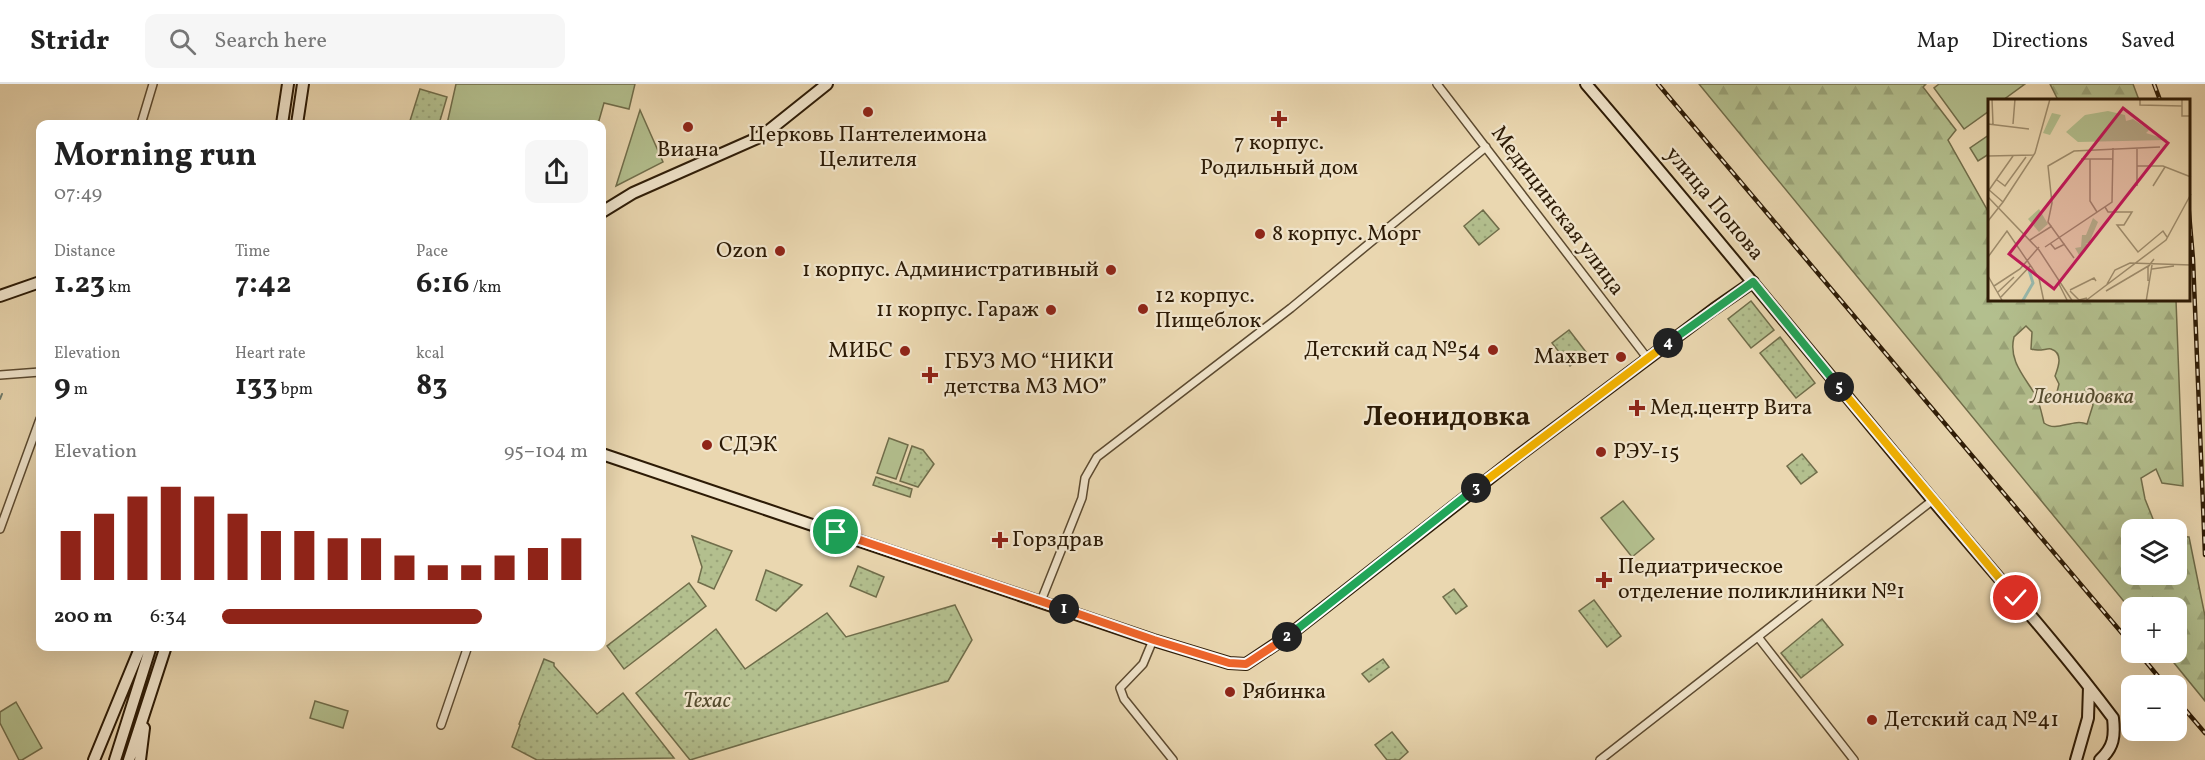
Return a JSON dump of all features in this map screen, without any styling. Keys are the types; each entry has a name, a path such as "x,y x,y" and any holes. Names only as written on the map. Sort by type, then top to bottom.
{"street":[{"path":"142,120 153,84"},
{"path":"283,120 288,84"},
{"path":"298,120 303,84"},
{"path":"606,210 633,193 762,136 827,84"},
{"name":"Медицинская улица","path":"1437,84 1648,359"},
{"name":"улица Попова","path":"1586,84 2090,687 2113,718"},
{"path":"1041,601 1082,498 1085,478 1097,457 1291,308 1486,147"},
{"path":"606,455 1154,640 1229,663 1246,664 1288,636 1509,463 1753,282"},
{"path":"0,296 36,283"},
{"path":"0,375 36,372"},
{"path":"0,529 36,430"},
{"path":"1600,760 1933,500"},
{"path":"1758,637 1854,760"},
{"path":"1154,640 1143,664 1120,687 1124,699 1173,760"},
{"path":"94,760 139,651"},
{"path":"115,760 150,651"},
{"path":"129,760 164,651"},
{"path":"441,724 466,651"},
{"path":"2081,758 2088,718 2090,687"},
{"path":"140,760 149,698"},
{"path":"2088,718 2097,713 2104,713 2113,718 2115,733 2112,746 2100,759"}],"green space":[{"path":"456,84 635,84 629,109 604,103 599,120 448,120"},
{"name":"Леонидовка","path":"1699,84 1926,84 1923,87 1956,130 1948,140 1988,211 1988,302 2176,302 2183,486 2162,483 2156,469 2141,478 2145,499 2153,519 2121,519 2121,585 2187,585 2187,537 2189,537 2205,616 2205,701 2187,679 2187,675 2184,675 2174,663 2187,663 2187,597 2121,598","holes":["2026,326 2032,332 2031,349 2051,349 2058,354 2059,361 2055,376 2059,384 2058,400 2066,403 2092,402 2087,424 2076,423 2054,427 2044,423 2037,399 2015,361 2014,337"]},
{"path":"1939,84 2025,84 2004,99 1988,99 1988,112 1964,129 1934,88"},
{"path":"2050,84 2133,84 2139,99 2058,99"},
{"path":"420,89 447,97 440,120 410,120"},
{"path":"640,110 663,162 616,186"},
{"path":"1988,136 1988,155 1978,161 1970,148"},
{"path":"1483,210 1499,229 1479,245 1464,226"},
{"path":"1751,301 1774,330 1751,348 1728,319"},
{"path":"1569,330 1586,352 1570,366 1552,343"},
{"path":"1780,337 1815,383 1796,398 1760,353"},
{"path":"889,438 908,445 896,479 877,473"},
{"path":"912,446 923,450 934,464 918,487 900,481"},
{"path":"1802,454 1817,472 1801,484 1787,466"},
{"path":"876,477 912,489 910,497 873,485"},
{"path":"1623,501 1654,539 1632,557 1601,518"},
{"path":"692,536 732,551 714,589 698,582 702,567"},
{"path":"858,566 884,577 876,597 850,586"},
{"path":"766,570 802,585 776,611 756,600"},
{"path":"689,583 706,606 624,669 607,646"},
{"path":"1454,589 1467,606 1456,614 1443,597"},
{"path":"1594,600 1621,636 1607,647 1579,611"},
{"name":"Техас","path":"955,605 972,640 948,681 690,760 636,693 716,629 745,669 827,613 846,637"},
{"path":"1822,619 1843,645 1801,678 1781,653"},
{"path":"544,659 554,663 554,666 597,714 623,693 674,758 537,760 512,747"},
{"path":"1383,659 1389,667 1369,682 1362,674"},
{"path":"315,701 348,711 343,728 310,718"},
{"path":"16,702 42,748 22,760 19,760 0,723 0,712"},
{"path":"1392,732 1408,752 1399,760 1387,760 1375,745"}],"waterway":[{"path":"0,399 2,394"}],"railway":[{"path":"1658,84 2121,632"},
{"path":"2154,84 2160,99"},
{"path":"2190,224 2205,555"},
{"path":"2147,663 2157,675"},
{"path":"2187,712 2205,733"}],"place":[{"name":"Церковь Пантелеимона Целителя","path":"868,112"},
{"name":"7 корпус. Родильный дом","path":"1279,119"},
{"name":"Виана","path":"688,127"},
{"name":"8 корпус. Морг","path":"1260,234"},
{"name":"Ozon","path":"780,251"},
{"name":"1 корпус. Административный","path":"1111,270"},
{"name":"12 корпус. Пищеблок","path":"1143,309"},
{"name":"11 корпус. Гараж","path":"1051,310"},
{"name":"Детский сад №54","path":"1493,350"},
{"name":"МИБС","path":"905,351"},
{"name":"Махвет","path":"1621,357"},
{"name":"ГБУЗ МО “НИКИ детства МЗ МО”","path":"930,375"},
{"name":"Мед.центр Вита","path":"1637,408"},
{"name":"СДЭК","path":"707,445"},
{"name":"РЭУ-15","path":"1601,452"},
{"name":"Горздрав","path":"1000,540"},
{"name":"Педиатрическое отделение поликлиники №1","path":"1604,580"},
{"name":"Рябинка","path":"1230,692"},
{"name":"Детский сад №41","path":"1872,720"}],"district":[{"name":"Леонидовка","path":"1447,417"}],"route":[{"path":"836,532 1202,656 1229,663 1246,664 1288,636 1518,456 1753,282 2016,598"}]}
